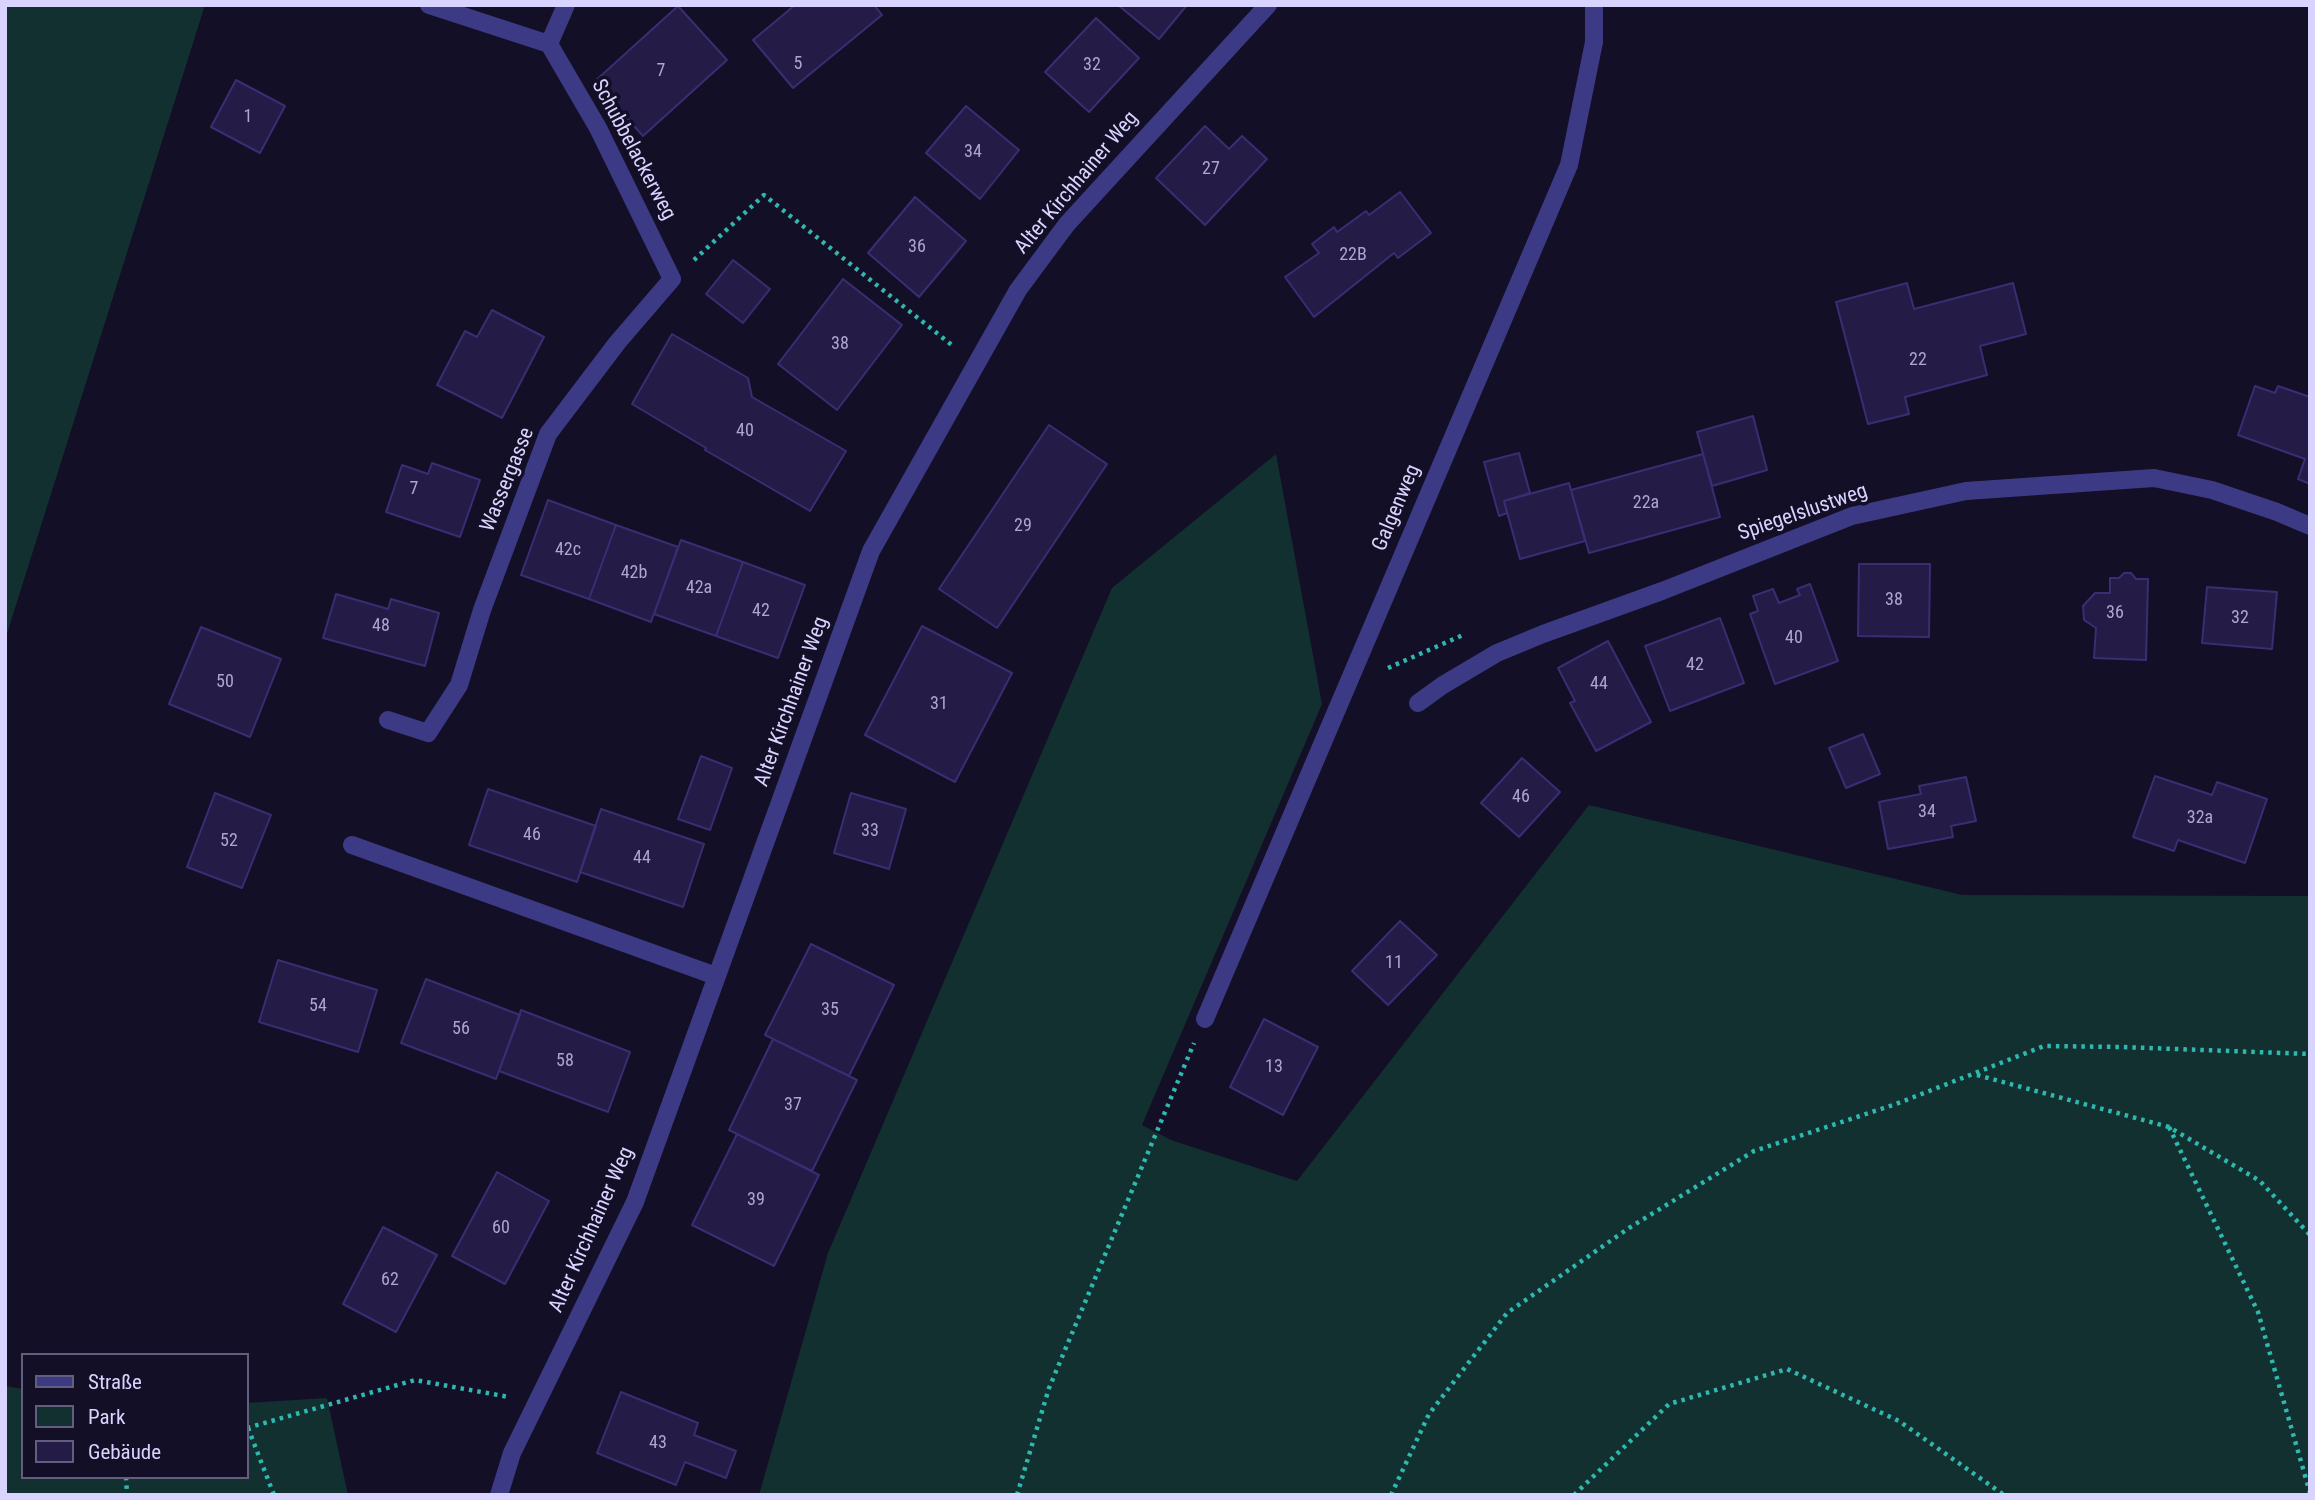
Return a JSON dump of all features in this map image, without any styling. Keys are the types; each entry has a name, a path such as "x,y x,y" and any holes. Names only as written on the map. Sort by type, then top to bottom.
{"street":[{"path":"429,5 549,44 566,5"},
{"name":"Alter Kirchhainer Weg","path":"499,1495 512,1453 635,1202 871,551 1018,290 1067,223 1268,5"},
{"name":"Galgenweg","path":"1205,1019 1569,165 1594,42 1594,5"},
{"name":"Schubbelackerweg","path":"549,44 598,128 672,279"},
{"name":"Wassergasse","path":"388,720 428,733 459,685 482,610 548,434 617,343 672,279"},
{"name":"Spiegelslustweg","path":"1418,704 1443,685 1497,653 1852,516 1966,491 2154,478 2212,490 2310,526"},
{"path":"352,845 716,976"}],"path":[{"path":"672,279 764,195 975,364"},
{"path":"1017,1495 1049,1388 1205,1019"},
{"path":"1391,1495 1429,1414 1507,1313 1629,1228 1754,1151 1896,1104 2044,1046 2122,1046 2310,1054"},
{"path":"1976,1074 2169,1127 2260,1181 2310,1235"},
{"path":"2169,1127 2258,1312 2310,1493"},
{"path":"1574,1495 1670,1404 1787,1370 1899,1420 2004,1495"},
{"path":"274,1495 248,1428 415,1380 537,1402"}],"green space":[{"path":"5,5 205,5 5,640"},
{"path":"1276,454 1322,704 1142,1125 1171,1140 1297,1181 1589,805 1962,895 2310,896 2310,1495 759,1495 828,1253 1112,588"},
{"path":"5,1386 21,1389 21,1479 248,1479 248,1403 327,1398 348,1495 5,1495"}],"building":[{"path":"795,5 874,5 882,15 793,88 753,40"},
{"path":"1118,5 1187,5 1159,39"},
{"path":"678,6 727,60 643,136 594,82"},
{"path":"1096,18 1139,58 1089,112 1045,72"},
{"path":"236,80 285,106 260,153 211,127"},
{"path":"966,106 1019,150 980,199 926,153"},
{"path":"1205,126 1229,149 1242,136 1267,159 1205,225 1156,178"},
{"path":"1400,192 1431,233 1398,258 1394,253 1314,317 1285,277 1319,253 1312,244 1334,227 1337,232 1366,211 1369,215"},
{"path":"915,197 966,241 919,297 868,253"},
{"path":"733,260 770,289 743,323 706,294"},
{"path":"843,279 902,325 837,410 778,364"},
{"path":"1907,283 1914,309 2013,283 2026,334 1980,346 1987,375 1905,397 1909,414 1868,424 1836,302"},
{"path":"492,310 544,337 502,418 437,385 465,331 477,337"},
{"path":"672,334 748,378 752,397 846,451 810,511 632,404"},
{"path":"2255,386 2275,393 2278,386 2310,397 2310,484 2298,479 2305,459 2238,435"},
{"path":"1753,416 1767,470 1712,486 1697,432"},
{"path":"1049,425 1107,464 997,628 939,589"},
{"path":"1519,453 1530,493 1504,501 1507,513 1499,516 1484,462"},
{"path":"1703,454 1720,517 1589,553 1571,490"},
{"path":"432,463 480,480 460,537 386,512 402,465 428,474"},
{"path":"1569,483 1585,541 1520,559 1504,501"},
{"path":"548,500 616,525 589,599 521,575"},
{"path":"616,525 678,547 651,622 589,599"},
{"path":"681,540 743,562 716,636 654,614"},
{"path":"743,562 805,585 778,658 716,636"},
{"path":"1859,564 1930,564 1929,637 1858,636"},
{"path":"2124,573 2131,573 2136,579 2148,579 2146,660 2094,658 2096,628 2084,620 2083,606 2095,593 2110,593 2110,578 2119,578"},
{"path":"1810,584 1838,661 1775,684 1750,614 1758,611 1753,596 1773,589 1779,603 1800,595 1797,589"},
{"path":"2207,587 2277,592 2272,649 2202,643"},
{"path":"336,594 388,609 391,599 439,613 425,666 323,638"},
{"path":"1720,618 1744,683 1670,711 1645,646"},
{"path":"922,626 1012,673 955,782 865,735"},
{"path":"201,627 281,659 250,737 169,704"},
{"path":"1608,641 1651,722 1596,751 1570,703 1575,701 1558,668"},
{"path":"1863,734 1880,774 1846,788 1829,748"},
{"path":"701,756 732,768 710,830 678,819"},
{"path":"1522,758 1560,792 1519,837 1481,803"},
{"path":"2155,776 2212,795 2217,782 2267,799 2245,863 2178,840 2174,851 2133,837"},
{"path":"1966,777 1976,821 1951,826 1953,837 1888,849 1879,802 1921,794 1919,786"},
{"path":"488,789 596,826 577,882 469,845"},
{"path":"215,793 271,815 242,888 187,867"},
{"path":"851,793 906,809 889,869 834,853"},
{"path":"601,809 704,844 683,907 580,872"},
{"path":"1400,921 1437,955 1388,1005 1352,971"},
{"path":"811,944 894,985 849,1076 765,1035"},
{"path":"278,960 377,990 358,1052 259,1022"},
{"path":"426,979 520,1015 496,1079 401,1043"},
{"path":"521,1010 630,1052 608,1112 499,1071"},
{"path":"1264,1019 1318,1047 1283,1115 1230,1087"},
{"path":"773,1039 857,1080 812,1171 729,1130"},
{"path":"737,1134 819,1175 774,1266 692,1225"},
{"path":"497,1172 549,1201 505,1284 452,1256"},
{"path":"383,1227 437,1255 396,1332 343,1304"},
{"path":"621,1392 698,1423 694,1435 736,1451 726,1478 685,1462 676,1485 597,1453"}]}
